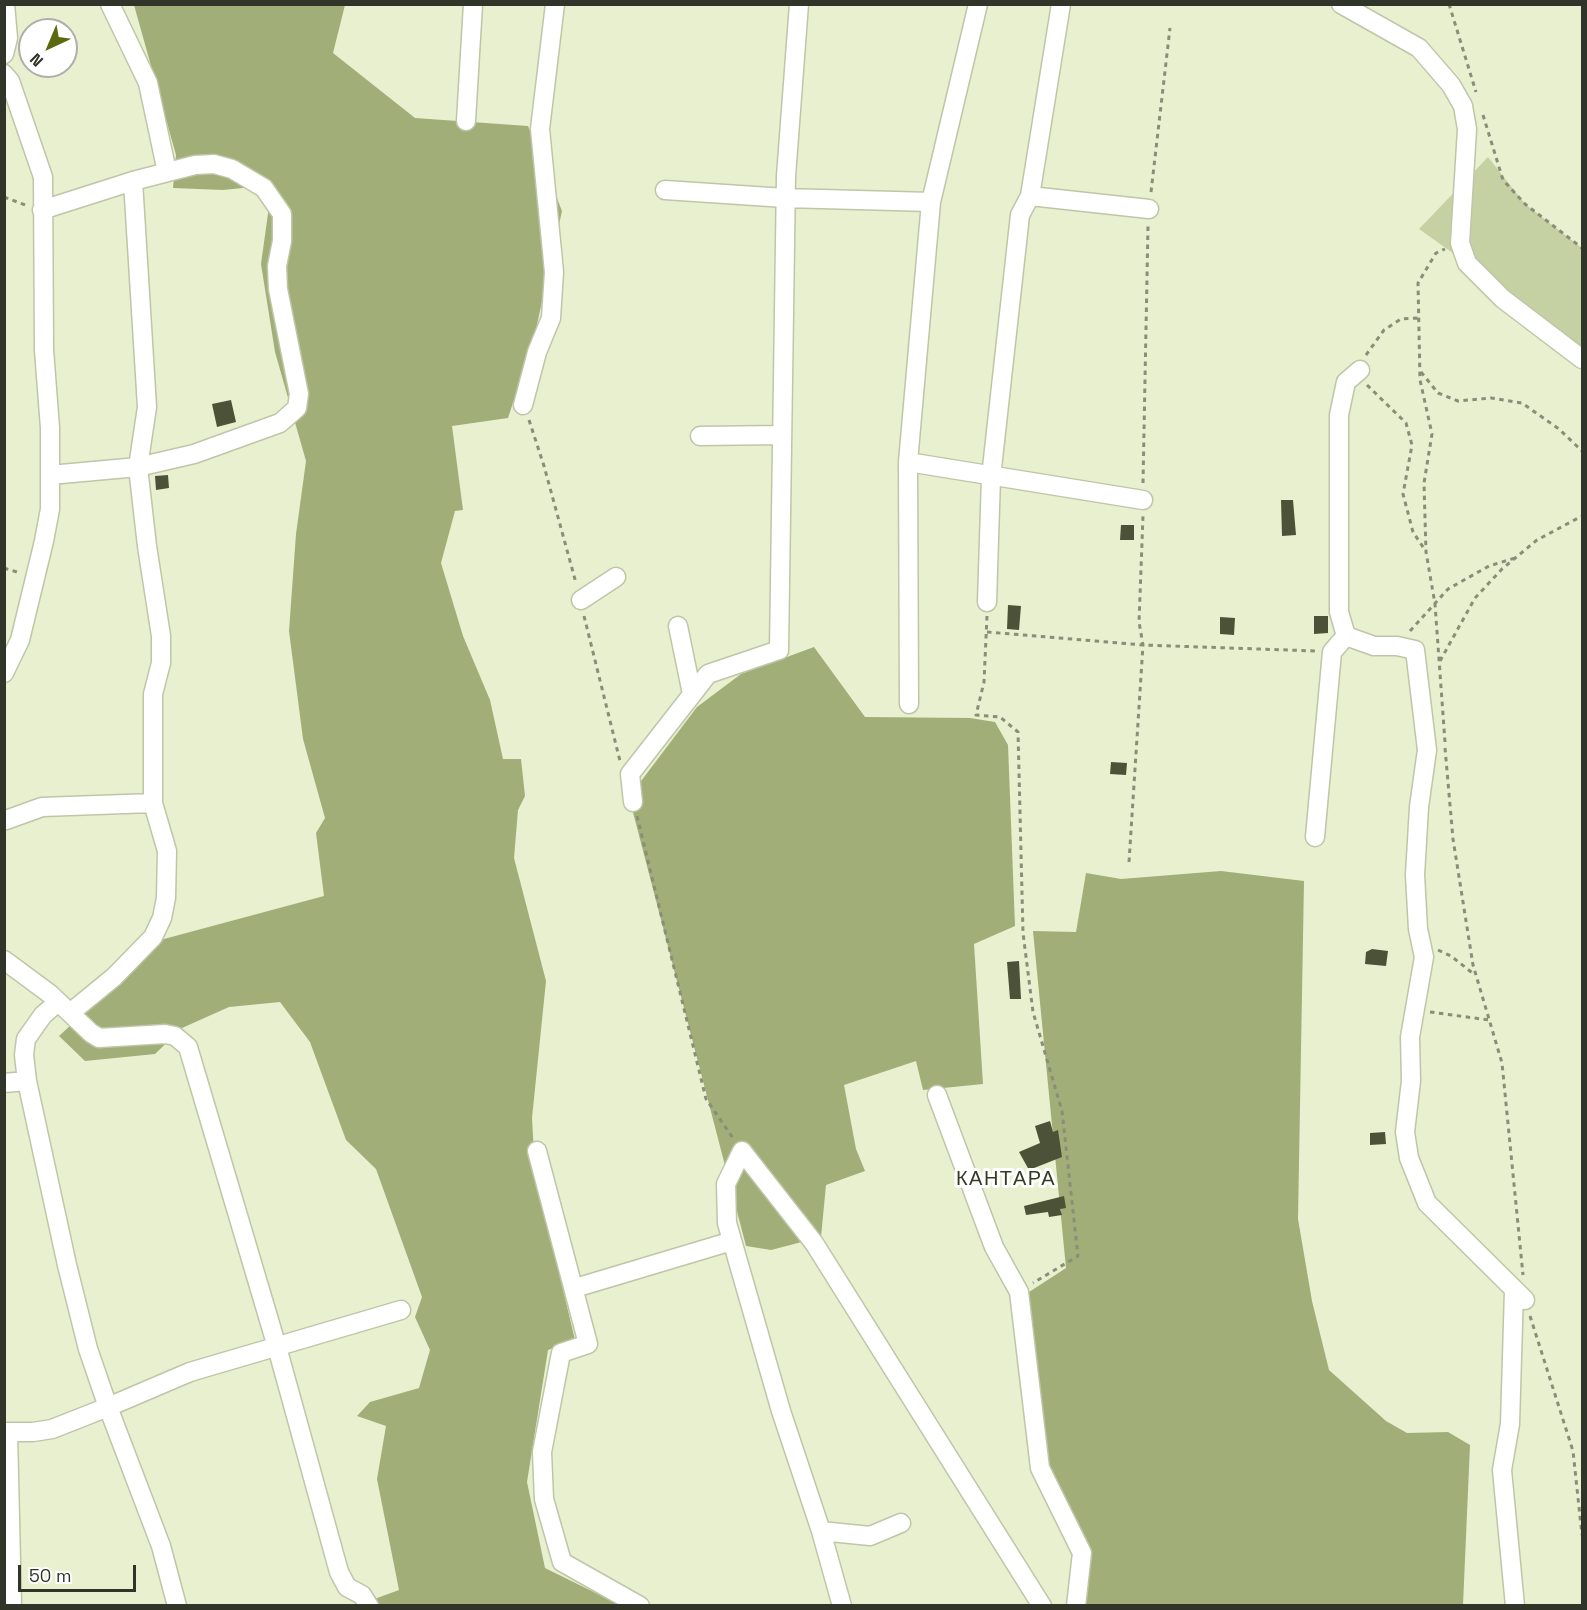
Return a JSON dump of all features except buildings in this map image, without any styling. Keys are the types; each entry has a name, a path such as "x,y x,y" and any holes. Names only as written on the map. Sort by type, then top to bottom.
{"street":[{"path":"4,54 8,38 5,4"},
{"path":"110,4 148,83 167,172"},
{"path":"466,121 472,4"},
{"path":"524,405 531,372 551,318 554,272 540,129 555,4"},
{"path":"633,802 630,774 708,674 779,650 785,198 799,4"},
{"path":"909,704 908,462 931,202 978,4"},
{"path":"987,602 991,477 1020,214 1030,196 1061,4"},
{"path":"1341,4 1419,48 1436,65 1463,106 1467,129 1460,243 1467,263 1486,284 1582,359"},
{"path":"4,74 10,81 43,177 44,350 50,428 50,509 44,541 20,640 4,673"},
{"path":"42,210 133,181 167,172 214,164 232,168 264,188 282,214 278,289 299,394 297,408 280,423 194,454 138,467 50,475"},
{"path":"133,181 147,407 138,467 161,636 161,663 153,694 153,803 167,851 166,898 162,918 153,937 139,952 64,1007 43,1015 27,1039 24,1055 27,1081 67,1266 88,1349 158,1536 177,1605"},
{"path":"665,190 785,198 931,202"},
{"path":"1030,196 1149,209"},
{"path":"1346,636 1339,612 1339,415 1346,382 1360,369"},
{"path":"700,436 781,435"},
{"path":"908,462 1143,500"},
{"path":"581,600 616,577"},
{"path":"678,626 692,694"},
{"path":"1346,636 1374,646 1397,646 1414,650 1427,750 1419,807 1415,875 1418,929 1423,949 1410,1037 1411,1082 1405,1132 1409,1158 1427,1203 1520,1295 1510,1424 1502,1470 1515,1605"},
{"path":"1315,837 1332,652 1346,636"},
{"path":"5,824 42,807 153,803"},
{"path":"4,960 99,1038 165,1034 175,1036 188,1047 277,1347 339,1572 347,1587 362,1595 369,1605"},
{"path":"4,1083 27,1081"},
{"path":"937,1095 994,1247 1019,1292 1040,1468 1082,1553 1076,1605"},
{"path":"537,1151 588,1344 561,1353 542,1452 544,1499 562,1562 640,1605"},
{"path":"842,1605 821,1531 781,1411 727,1223 726,1184 742,1151 813,1243 1042,1605"},
{"path":"575,1288 732,1241"},
{"path":"12,1605 6,1432 52,1429 190,1372 401,1310"},
{"path":"821,1531 870,1536 901,1523"}],"path":[{"path":"1449,4 1479,103"},
{"path":"1129,862 1143,645 1139,622 1149,209 1170,28"},
{"path":"1483,114 1503,180 1525,204 1582,248"},
{"path":"4,197 42,210"},
{"path":"1460,243 1436,253 1418,283 1420,370 1432,434 1424,483 1426,552 1435,604 1453,839 1476,977 1502,1063 1520,1295 1573,1451 1582,1535"},
{"path":"1419,318 1401,319 1384,330 1360,363 1360,378 1406,423 1412,445 1403,494 1413,532 1426,552"},
{"path":"1420,370 1438,393 1458,401 1491,398 1522,403 1559,429 1582,451"},
{"path":"1439,662 1475,598 1537,540 1582,516"},
{"path":"1397,646 1448,589 1488,566 1517,557"},
{"path":"987,602 984,682 976,715 1000,717 1018,732 1023,933 1033,1012 1062,1112 1078,1256 1019,1292"},
{"path":"987,632 1143,645 1332,652"},
{"path":"1423,949 1434,948 1451,956 1476,977"},
{"path":"1416,999 1433,1014 1489,1020"}],"green space":[{"path":"134,5 345,5 333,53 415,118 528,126 562,211 534,338 508,418 452,426 463,510 455,511 441,563 463,636 490,700 503,759 521,759 525,796 518,810 514,858 546,981 532,1118 535,1172 575,1340 548,1350 527,1482 545,1568 620,1605 358,1605 399,1590 377,1479 386,1426 357,1416 370,1402 419,1388 430,1350 415,1317 422,1297 376,1169 346,1140 310,1042 280,1002 229,1007 182,1028 155,1054 85,1061 59,1036 164,939 324,896 316,833 325,818 303,739 289,631 296,534 306,461 275,352 261,264 272,185 223,190 173,188 176,155"},
{"path":"1488,157 1525,204 1582,248 1582,359 1467,263 1419,229"},
{"path":"814,647 865,717 970,718 995,722 1008,745 1015,926 974,944 983,1084 923,1090 916,1061 844,1085 856,1149 865,1171 826,1185 821,1237 771,1250 746,1246 629,797 697,707 741,674"},
{"path":"1221,871 1304,881 1298,1219 1312,1301 1329,1370 1386,1421 1407,1433 1448,1432 1470,1445 1463,1605 1082,1605 1082,1553 1044,1461 1026,1294 1066,1268 1033,931 1076,932 1086,873 1121,879"}],"district":[{"name":"КАНТАРА","path":"1006,1180"}]}
